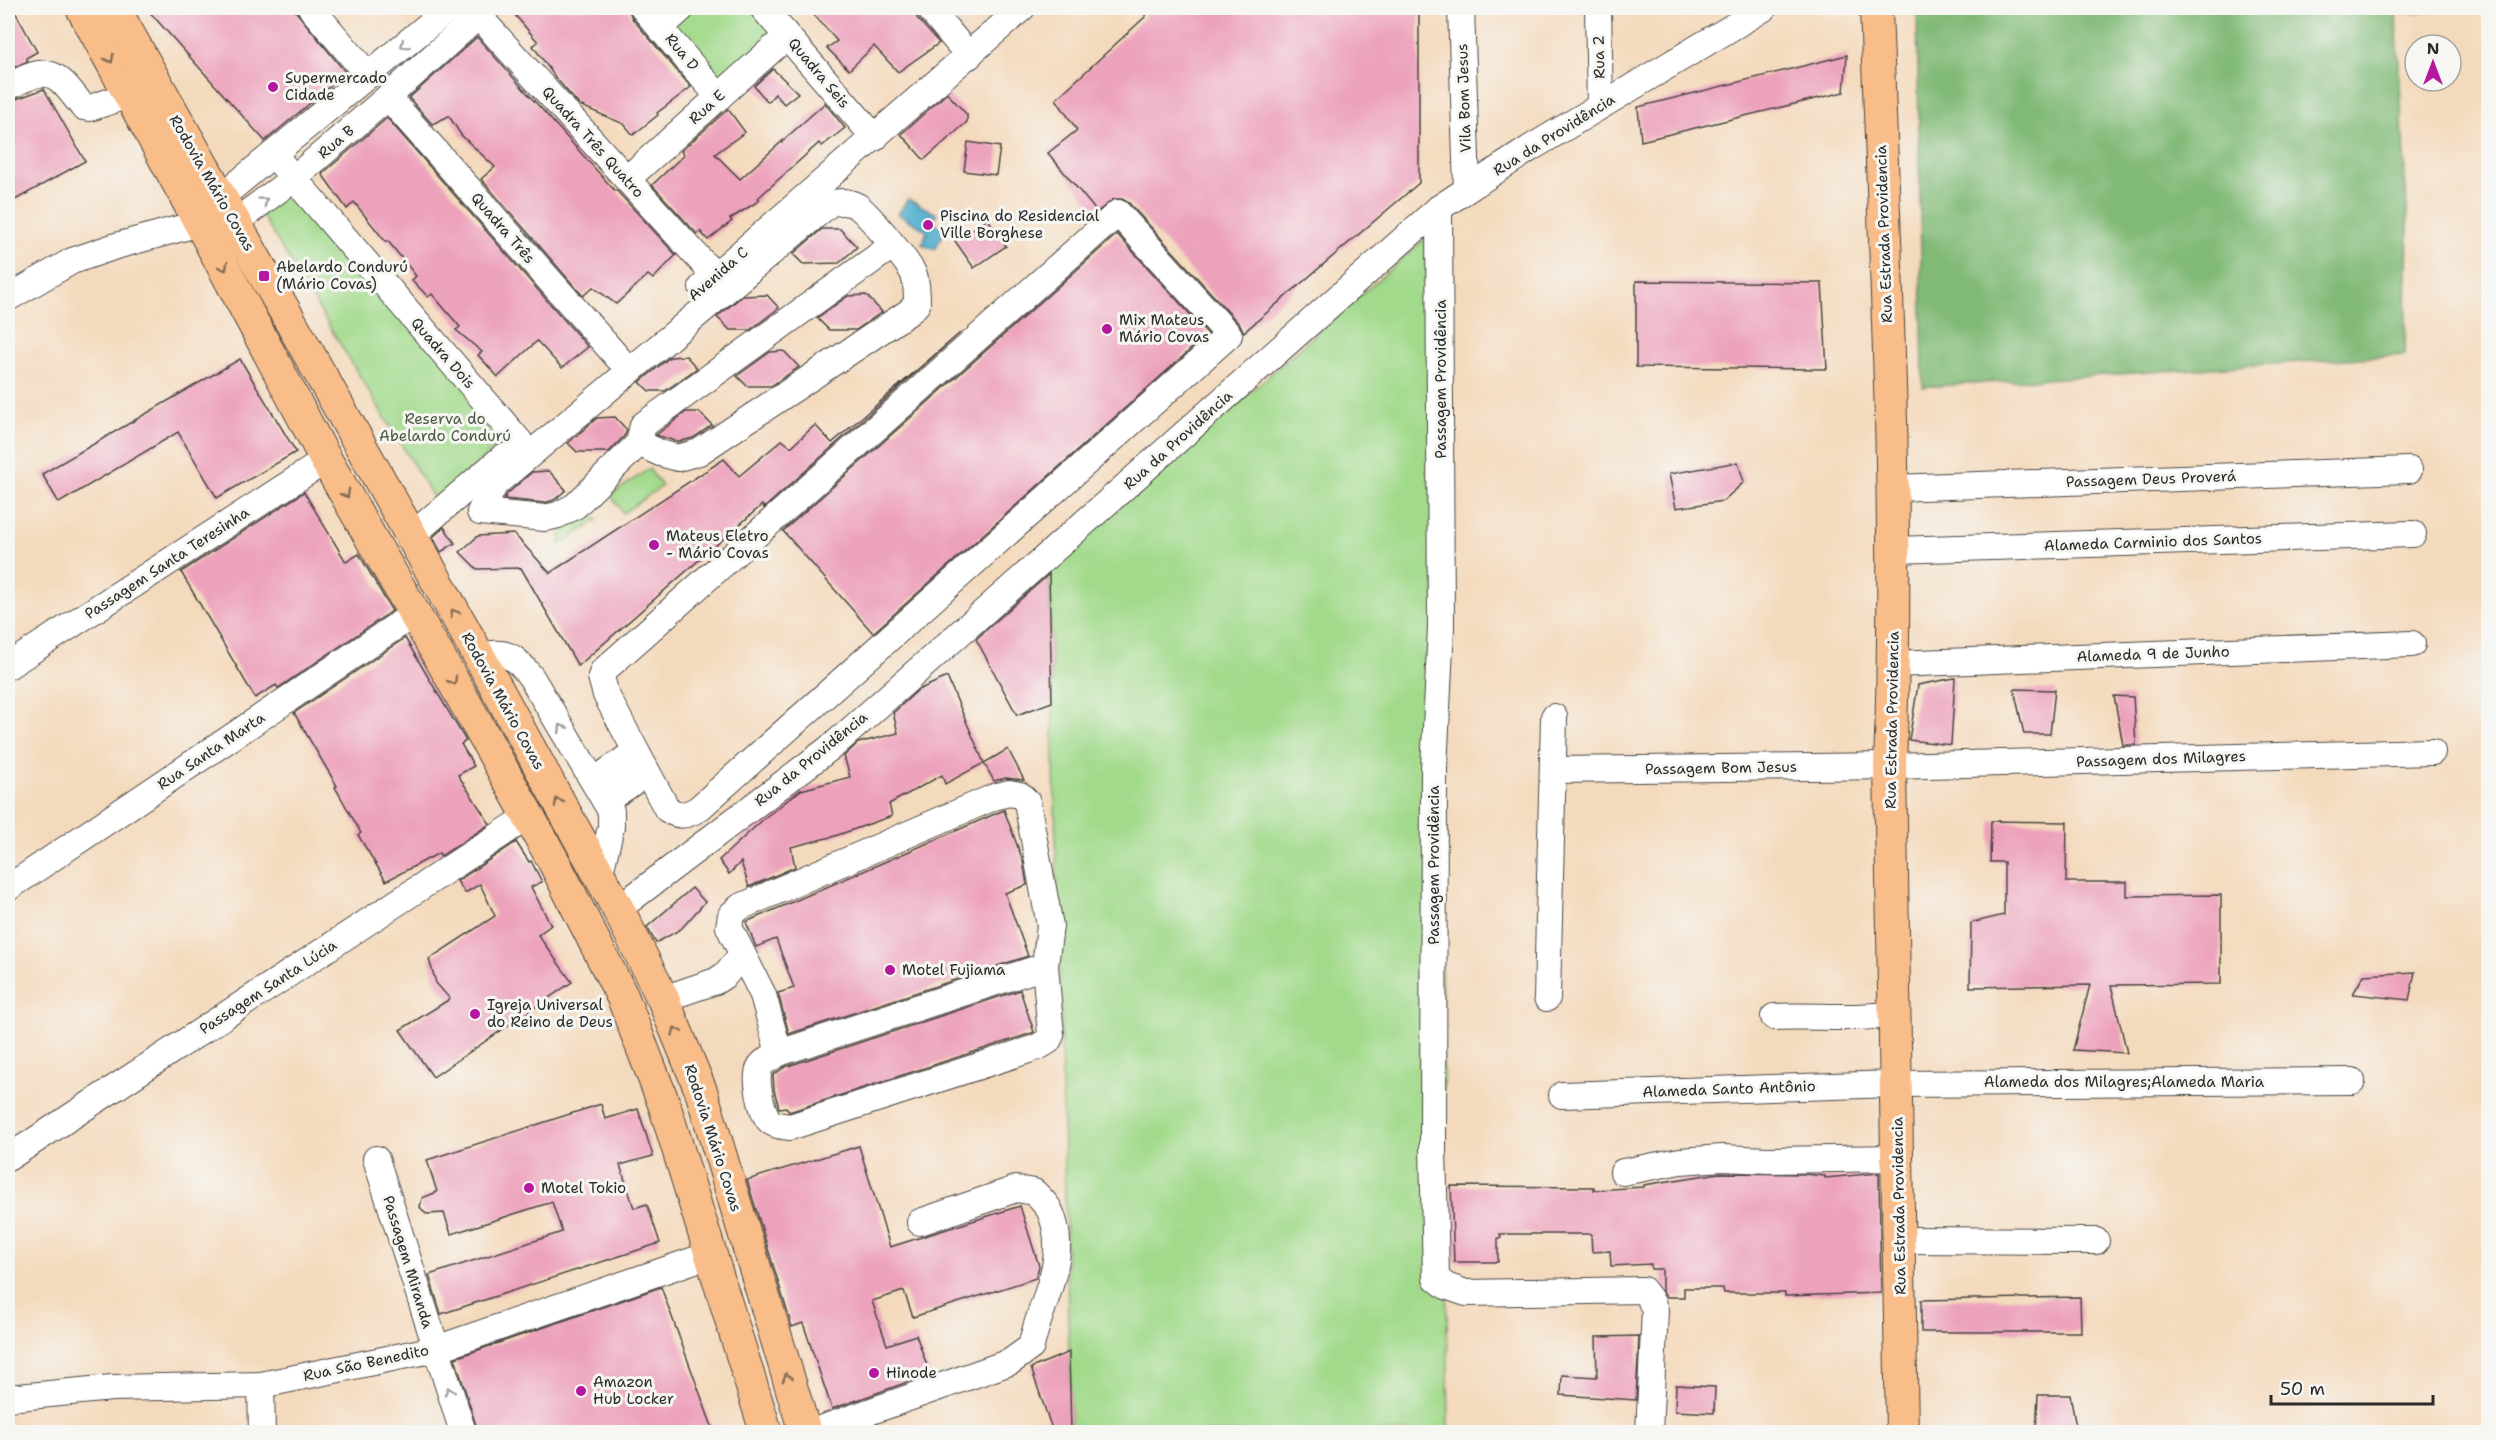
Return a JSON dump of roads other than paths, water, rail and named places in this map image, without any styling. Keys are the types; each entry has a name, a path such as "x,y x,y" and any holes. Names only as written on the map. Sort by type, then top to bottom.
{"main road":[{"name":"Rodovia Mário Covas","path":"82,8 326,460 529,816 623,998 663,1104 766,1432"},
{"name":"Rodovia Mário Covas","path":"114,8 479,656 618,909 663,999 701,1091 805,1432"},
{"name":"Rua Estrada Providencia","path":"1876,8 1893,488 1894,664 1890,766 1902,1432"},
{"path":"482,732 483,721 488,715 497,711 512,716"},
{"path":"553,860 568,863 576,861 582,853 582,847"}],"street":[{"path":"311,8 368,75"},
{"name":"Rua B","path":"227,210 273,154 449,8"},
{"name":"Rua D","path":"643,8 719,97"},
{"path":"661,27 682,8"},
{"name":"Quadra Seis","path":"763,8 875,138"},
{"path":"930,8 969,56"},
{"name":"Avenida C","path":"410,537 875,138 1022,8"},
{"name":"Vila Bom Jesus","path":"1461,8 1467,189"},
{"name":"Rua 2","path":"1598,8 1600,106"},
{"name":"Rua da Providência","path":"618,909 835,744 1439,208 1600,106 1726,18 1764,8"},
{"name":"Rua B","path":"227,210 293,179 388,97 479,10"},
{"name":"Quadra Três Quatro","path":"479,10 715,276"},
{"name":"Rua E","path":"627,179 787,36"},
{"path":"8,87 29,75 50,73 64,82 83,107 90,108 129,94"},
{"name":"Quadra Três","path":"388,97 619,359"},
{"name":"Quadra Dois","path":"273,154 520,442"},
{"path":"639,443 678,458 699,452 909,312 917,303 913,274 892,246 858,206 841,201 829,204 495,484 480,512 545,518 558,515 575,506 639,443 643,425 892,246"},
{"name":"Passagem Providência","path":"1439,208 1441,627 1434,769 1433,1124 1436,1278 1446,1286 1466,1293 1643,1290 1655,1310 1649,1432"},
{"path":"1118,213 1228,335 698,809 687,815 675,814 667,808 641,763 603,686 603,670 611,660 1118,213"},
{"path":"8,298 72,261 116,246 200,223"},
{"name":"Passagem Santa Teresinha","path":"8,666 326,460"},
{"name":"Passagem Deus Proverá","path":"1893,488 2409,470"},
{"name":"Alameda Carminio dos Santos","path":"1893,550 2414,534"},
{"name":"Rua Santa Marta","path":"8,888 414,614"},
{"name":"Alameda 9 de Junho","path":"1894,664 2412,644"},
{"path":"479,656 494,653 507,654 519,660 611,811 611,827 599,877"},
{"path":"1547,998 1554,717"},
{"name":"Passagem dos Milagres","path":"1890,766 2432,752"},
{"path":"599,791 641,763"},
{"name":"Passagem Bom Jesus","path":"1553,770 1890,766"},
{"path":"779,1053 763,995 729,927 731,915 740,907 994,797 1009,793 1020,795 1028,802 1050,926 1045,966 1051,1035 1048,1041 1038,1047 790,1127 778,1126 768,1119 756,1082 760,1064 779,1053 1045,966"},
{"name":"Passagem Santa Lúcia","path":"8,1158 529,816"},
{"path":"663,999 716,981 725,975 742,956"},
{"path":"1774,1017 1808,1015 1853,1018 1894,1014"},
{"name":"Alameda dos Milagres;Alameda Maria","path":"1895,1083 2352,1081"},
{"name":"Alameda Santo Antônio","path":"1562,1095 1895,1083"},
{"path":"1623,1172 1680,1161 1722,1158 1768,1160 1898,1158"},
{"name":"Passagem Miranda","path":"376,1160 463,1432"},
{"path":"812,1432 1010,1362 1031,1347 1054,1274 1058,1241 1048,1209 1034,1192 1016,1190 920,1222"},
{"path":"1900,1240 2096,1241"},
{"name":"Rua São Benedito","path":"8,1398 112,1388 261,1384 436,1349 710,1255"},
{"path":"261,1384 262,1432"}],"water":[{"name":"Piscina do Residencial Ville Borghese","path":"908,199 937,214 933,222 945,229 935,250 922,244 927,231 898,214"}],"place":[{"name":"Supermercado Cidade","path":"273,87"},
{"name":"Piscina do Residencial Ville Borghese","path":"928,225"},
{"name":"Abelardo Condurú (Mário Covas)","path":"264,276"},
{"name":"Mix Mateus Mário Covas","path":"1107,329"},
{"name":"Mateus Eletro - Mário Covas","path":"654,545"},
{"name":"Motel Fujiama","path":"890,970"},
{"name":"Igreja Universal do Reino de Deus","path":"475,1014"},
{"name":"Motel Tokio","path":"529,1188"},
{"name":"Hinode","path":"874,1373"},
{"name":"Amazon Hub Locker","path":"581,1391"}],"park label":[{"name":"Reserva do Abelardo Condurú","path":"445,428"}]}
